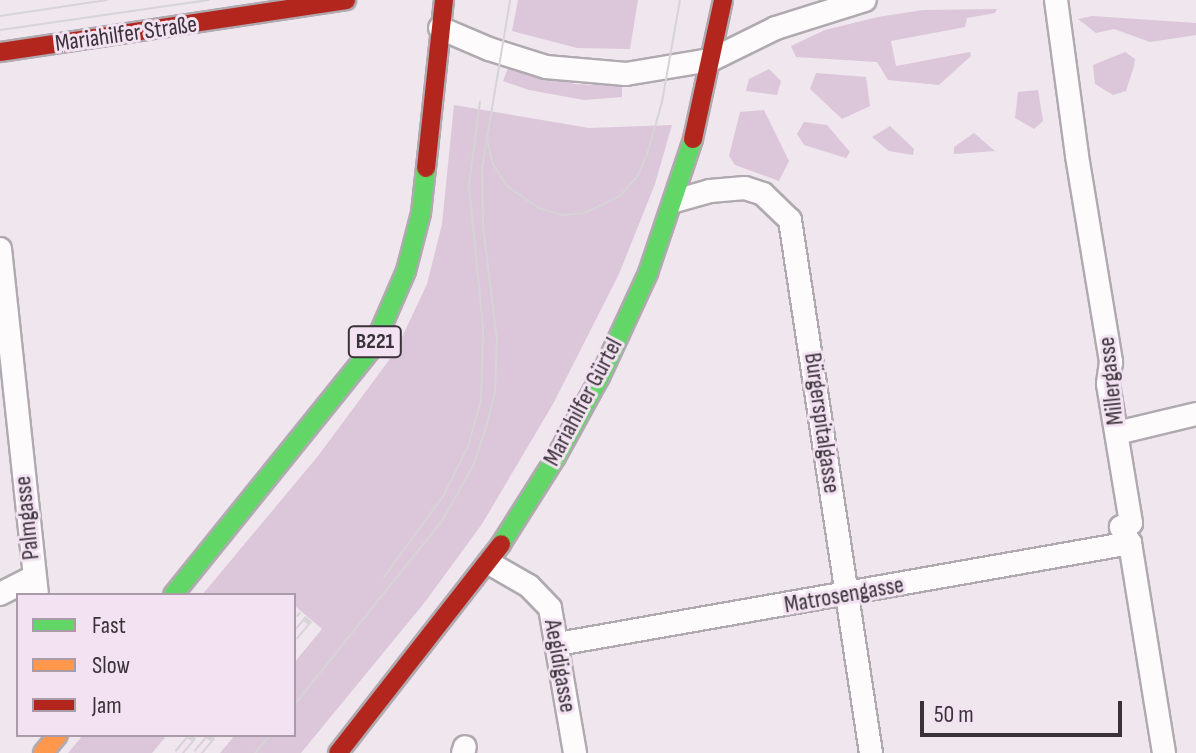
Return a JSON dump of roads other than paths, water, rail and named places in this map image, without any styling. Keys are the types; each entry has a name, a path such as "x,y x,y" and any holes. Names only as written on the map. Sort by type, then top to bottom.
{"main road":[{"name":"Mariahilfer Straße","path":"0,52 346,0"},
{"name":"B221","path":"175,593 373,347 390,310 406,271 421,213 444,0"},
{"name":"Mariahilfer Gürtel","path":"338,753 489,563 556,457 600,377 648,273 675,201 701,111 723,0"},
{"path":"43,753 56,737"}],"street":[{"path":"440,28 500,53 569,71 626,74 711,60 776,28 865,0"},
{"name":"Millergasse","path":"1056,0 1111,362 1108,384 1131,523 1121,527 1130,543 1164,753"},
{"name":"Bürgerspitalgasse","path":"675,201 710,191 745,188 763,194 790,220 871,753"},
{"name":"Palmgasse","path":"0,249 35,586"},
{"path":"1117,433 1196,414"},
{"name":"Matrosengasse","path":"558,644 1130,543"},
{"name":"Aegidigasse","path":"489,563 529,586 550,608 575,753"},
{"path":"0,594 35,586"}],"tram line":[{"path":"0,16 107,0"},
{"path":"0,30 209,0"},
{"path":"296,703 442,521 474,464 486,428 495,392 497,341 483,226 482,168 510,0"},
{"path":"488,143 493,164 507,186 538,208 563,215 585,213 620,196 638,175 647,155 662,102 680,0"},
{"path":"384,577 444,495 468,446 481,401 483,328 469,185 480,102"},
{"path":"255,753 268,737"}],"railway":[{"path":"296,634 309,618"},
{"path":"178,753 191,737"},
{"path":"197,753 210,737"}]}
